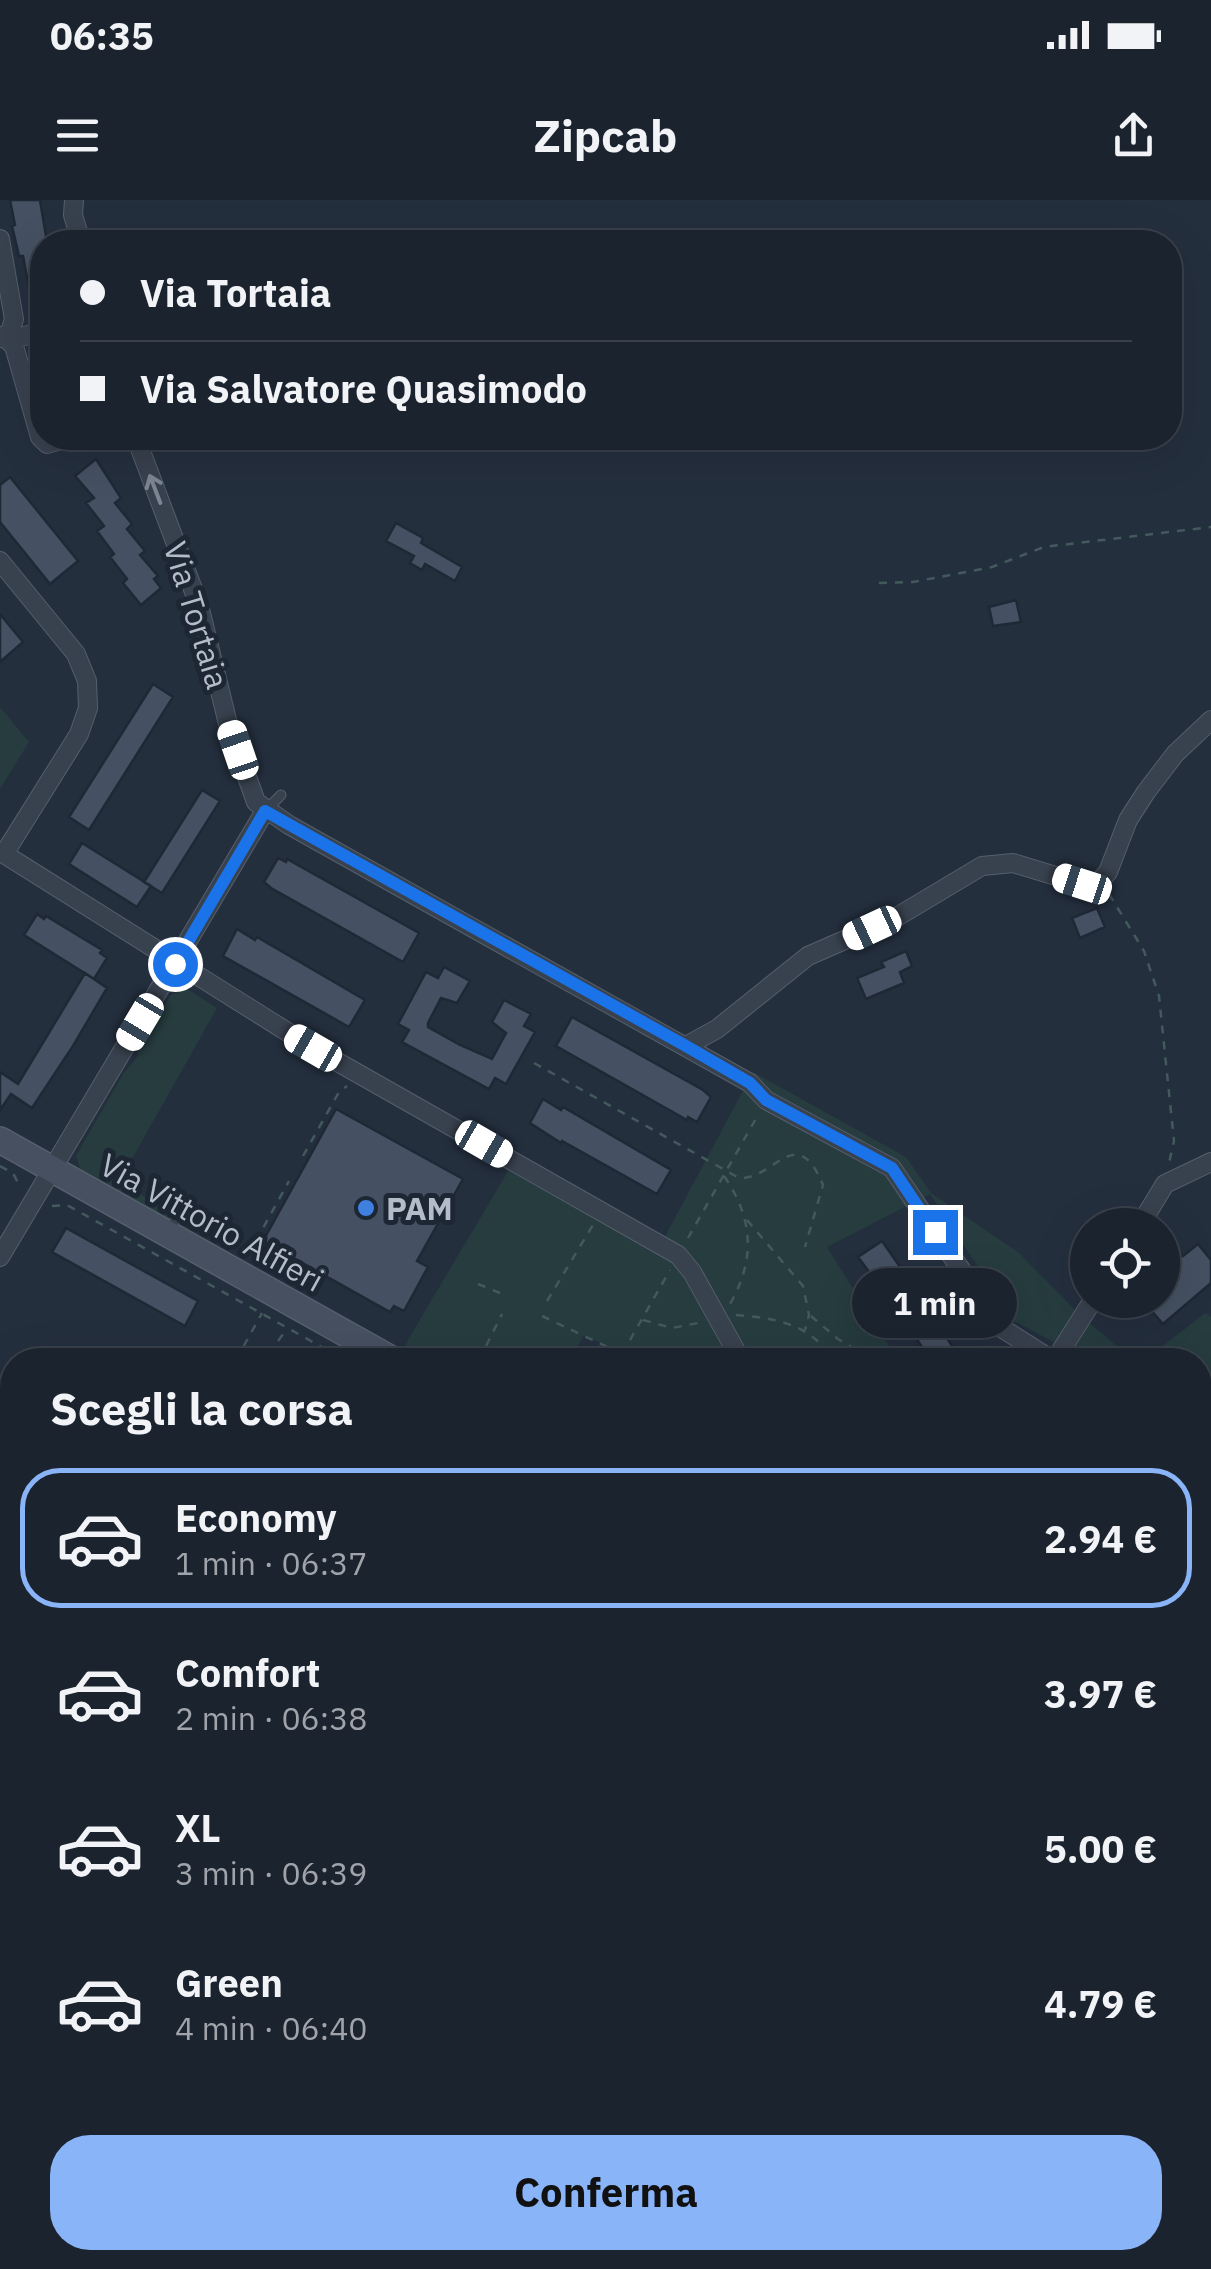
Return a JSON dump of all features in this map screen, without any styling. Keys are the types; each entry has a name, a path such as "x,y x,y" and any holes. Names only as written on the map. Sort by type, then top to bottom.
{"street":[{"path":"74,200 72,216 77,230"},
{"path":"0,239 14,319 10,332 2,337"},
{"path":"2,337 30,334"},
{"path":"2,337 14,346 30,402"},
{"name":"Via Tortaia","path":"141,450 200,605 228,724 256,802 265,811"},
{"path":"0,561 76,654 87,681 88,708 78,734 4,854 280,1034 678,1256 692,1272 734,1348"},
{"path":"686,1046 717,1028 808,956 895,918 982,866 1013,863 1082,884 1100,880 1108,872 1128,820 1146,792 1175,754 1211,720"},
{"path":"0,1257 265,811 686,1046 750,1083 766,1100 892,1168 1000,1326 1035,1348"},
{"name":"Via Vittorio Alfieri","path":"0,1140 51,1170 173,1225 373,1348"},
{"path":"1150,1208 1165,1184 1211,1162"},
{"path":"1062,1348 1081,1318"}],"lane":[{"path":"265,811 281,795"}],"path":[{"path":"879,583 913,582 992,567 1044,547 1211,527"},
{"path":"1100,880 1144,951 1159,996 1174,1140 1165,1184"},
{"path":"534,1063 725,1174 746,1178 794,1154 811,1163 823,1185 804,1247"},
{"path":"303,1156 339,1092"},
{"path":"682,1248 766,1100"},
{"path":"0,1166 12,1172 26,1192"},
{"path":"725,1174 746,1220 803,1286 810,1315 805,1330"},
{"path":"253,1257 252,1248 289,1182"},
{"path":"44,1202 50,1206 67,1204 324,1348"},
{"path":"547,1301 596,1220"},
{"path":"746,1220 746,1271 725,1314 780,1320 805,1330 826,1348"},
{"path":"138,1256 142,1247"},
{"path":"625,1348 671,1268"},
{"path":"478,1284 500,1293"},
{"path":"243,1348 266,1306"},
{"path":"485,1348 502,1314"},
{"path":"810,1315 854,1348"},
{"path":"542,1316 609,1348"},
{"path":"642,1319 672,1328 704,1320"},
{"path":"278,1342 288,1328"}],"green space":[{"path":"0,707 29,742 0,789"},
{"path":"187,989 217,1008 119,1182 172,1212 168,1220 81,1171 76,1156 171,995"},
{"path":"753,1072 906,1157 931,1193 1019,1253 1070,1305 1070,1318 1084,1318 1119,1348 1064,1348 1013,1320 930,1194 827,1247 890,1348 611,1348 584,1335 577,1348 405,1345 514,1161 661,1244"},
{"path":"1205,1313 1211,1317 1211,1348 1160,1348"}],"building":[{"path":"10,200 40,200 45,230 30,230 30,293 12,226 15,225"},
{"path":"96,459 121,498 115,503 132,524 127,529 145,551 140,555 158,576 154,579 161,588 141,605 123,583 127,579 97,531 104,526 86,503 94,498 75,476"},
{"path":"10,477 78,561 50,584 0,522 0,485"},
{"path":"396,523 462,567 455,581 425,564 422,570 410,563 414,556 386,541"},
{"path":"1016,600 1021,622 993,626 989,607"},
{"path":"0,614 23,642 0,662"},
{"path":"153,684 173,697 89,830 69,817"},
{"path":"202,790 220,801 162,893 144,882"},
{"path":"82,843 151,886 137,907 69,864"},
{"path":"278,858 286,862 287,859 419,933 403,962 271,888 264,882"},
{"path":"1097,908 1105,927 1080,938 1072,918"},
{"path":"37,914 102,950 100,953 107,958 94,979 24,935"},
{"path":"237,929 365,1000 349,1027 223,956"},
{"path":"906,951 912,966 900,972 904,983 866,999 857,978 884,967 881,962"},
{"path":"444,967 470,981 457,1003 441,998 428,1027 460,1045 492,1059 506,1033 492,1022 504,1000 531,1014 524,1026 535,1032 506,1084 495,1078 489,1089 402,1042 409,1030 398,1024 426,972 438,978"},
{"path":"85,973 107,988 73,1046 32,1108 11,1094 0,1110 0,1072 18,1084"},
{"path":"572,1017 703,1090 711,1097 697,1122 556,1046"},
{"path":"543,1099 671,1170 657,1194 530,1123"},
{"path":"336,1109 463,1179 417,1261 428,1267 404,1311 394,1306 390,1312 263,1241"},
{"path":"66,1228 198,1301 185,1326 52,1252"},
{"path":"882,1241 953,1348 923,1348 909,1328 906,1330 890,1305 893,1304 858,1257"},
{"path":"1198,1244 1211,1260 1211,1283 1180,1309 1180,1256"}],"place":[{"name":"PAM","path":"366,1208"}],"route":[{"path":"175,964 265,811 686,1046 750,1083 766,1100 892,1168 935,1232"}]}
